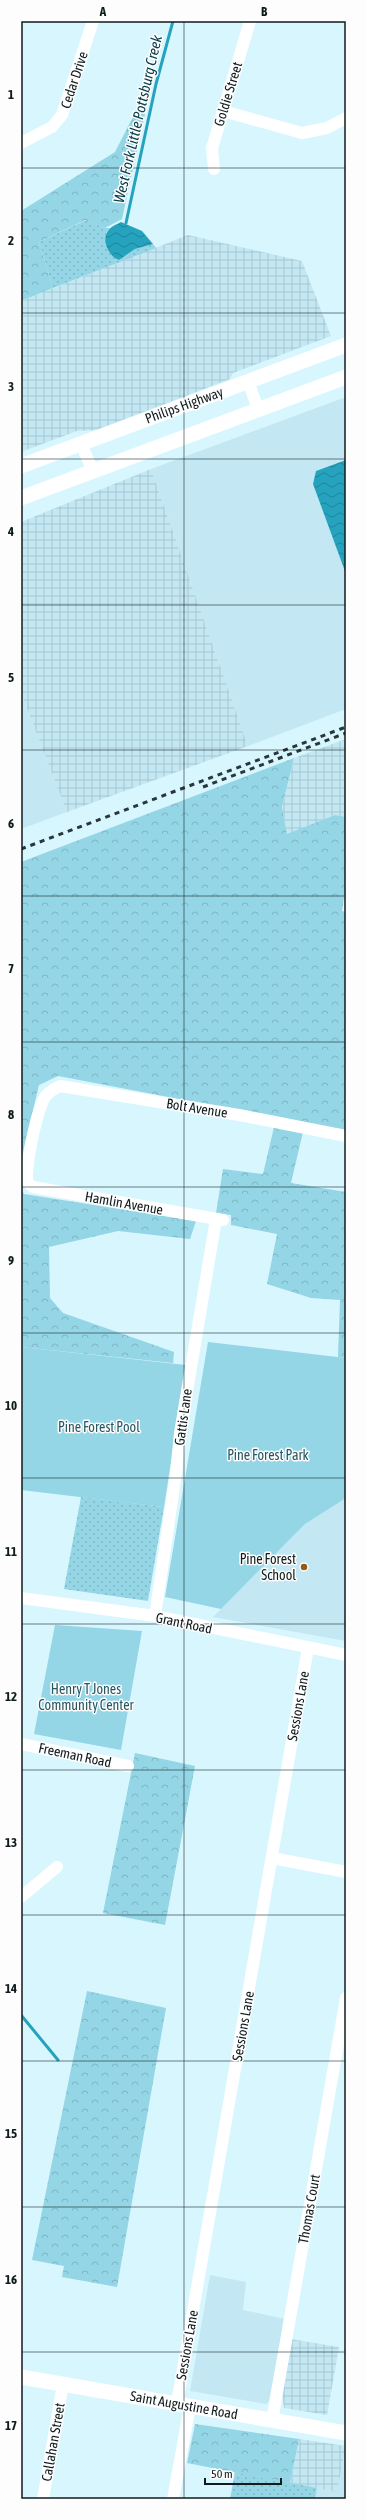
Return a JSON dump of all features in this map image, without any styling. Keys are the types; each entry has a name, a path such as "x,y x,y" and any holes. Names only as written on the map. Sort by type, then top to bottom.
{"main road":[{"name":"Philips Highway","path":"21,466 346,345"},
{"path":"21,498 346,377"},
{"name":"Saint Augustine Road","path":"21,2377 346,2433"}],"street":[{"name":"Cedar Drive","path":"22,143 52,127 62,115 93,21"},
{"name":"Goldie Street","path":"214,168 212,148 250,21"},
{"path":"223,111 302,133 327,128 346,118"},
{"path":"248,381 258,409"},
{"path":"81,444 93,471"},
{"name":"Bolt Avenue","path":"27,1182 26,1170 42,1102 49,1092 60,1086 239,1115 346,1136"},
{"name":"Hamlin Avenue","path":"27,1182 33,1187 219,1219"},
{"name":"Gattis Lane","path":"155,1616 176,1473 180,1434 219,1219"},
{"name":"Grant Road","path":"21,1598 155,1616 346,1655"},
{"name":"Sessions Lane","path":"173,2499 184,2404 272,1858 308,1648"},
{"name":"Freeman Road","path":"21,1744 128,1766"},
{"path":"272,1858 346,1872"},
{"path":"21,1897 57,1867"},
{"name":"Thomas Court","path":"272,2421 346,1998"},
{"name":"Callahan Street","path":"43,2499 63,2384"}],"shaded area":[{"path":"188,235 302,261 331,336 233,373 230,379 97,430 77,431 21,452 21,301"},
{"path":"346,397 346,709 248,746 151,469"},
{"path":"151,469 248,746 67,812 21,693 21,522"},
{"path":"21,693 67,812 21,829"},
{"path":"346,739 346,817 335,815 287,835 282,807 294,758"},
{"name":"Pine Forest School","path":"346,1498 346,1641 213,1617 305,1524"},
{"path":"210,2275 246,2282 243,2310 285,2319 269,2401 266,2404 190,2391"},
{"path":"291,2339 339,2347 327,2415 284,2408 282,2393"},
{"path":"299,2439 346,2446 337,2492 290,2483"},
{"path":"346,2447 346,2499 315,2499 317,2488 337,2492"}],"green space":[{"path":"136,111 145,114 122,219 105,228 85,220 39,242 53,288 21,301 21,211 115,152"},
{"path":"86,220 105,228 110,228 106,233 119,260 135,249 153,244 156,248 53,288 39,242"},
{"path":"294,758 282,807 287,834 335,815 346,817 346,883 342,911 346,912 346,1131 58,1076 39,1085 21,1160 21,862"},
{"path":"274,1127 303,1132 291,1183 346,1192 346,1358 338,1357 340,1300 311,1298 267,1284 277,1234 231,1225 231,1215 216,1213 223,1169 263,1174"},
{"path":"21,1189 24,1194 196,1221 190,1239 118,1231 49,1247 50,1298 63,1313 174,1352 173,1363 21,1347"},
{"name":"Pine Forest Park","path":"208,1342 346,1358 346,1498 305,1524 221,1609 165,1597"},
{"name":"Pine Forest Pool","path":"21,1347 186,1365 164,1507 21,1490"},
{"path":"81,1497 164,1507 148,1601 64,1589"},
{"name":"Henry T Jones Community Center","path":"55,1625 142,1631 121,1750 34,1734"},
{"path":"135,1753 195,1766 165,1925 103,1913"},
{"path":"87,1991 166,2008 117,2287 62,2277 64,2266 32,2260"},
{"path":"195,2424 299,2439 290,2483 187,2463"},
{"path":"235,2472 317,2488 315,2499 230,2499"}],"water":[{"path":"121,222 142,231 153,244 135,249 119,260 115,258 109,252 105,239 109,229"},
{"path":"346,460 346,574 313,484 316,471"}],"waterway":[{"name":"West Fork Little Pottsburg Creek","path":"126,223 156,84 173,21"},
{"path":"21,2015 58,2060"}],"railway":[{"path":"21,849 346,727"},
{"path":"203,787 346,733"}],"place":[{"name":"Pine Forest School","path":"304,1567"}]}
